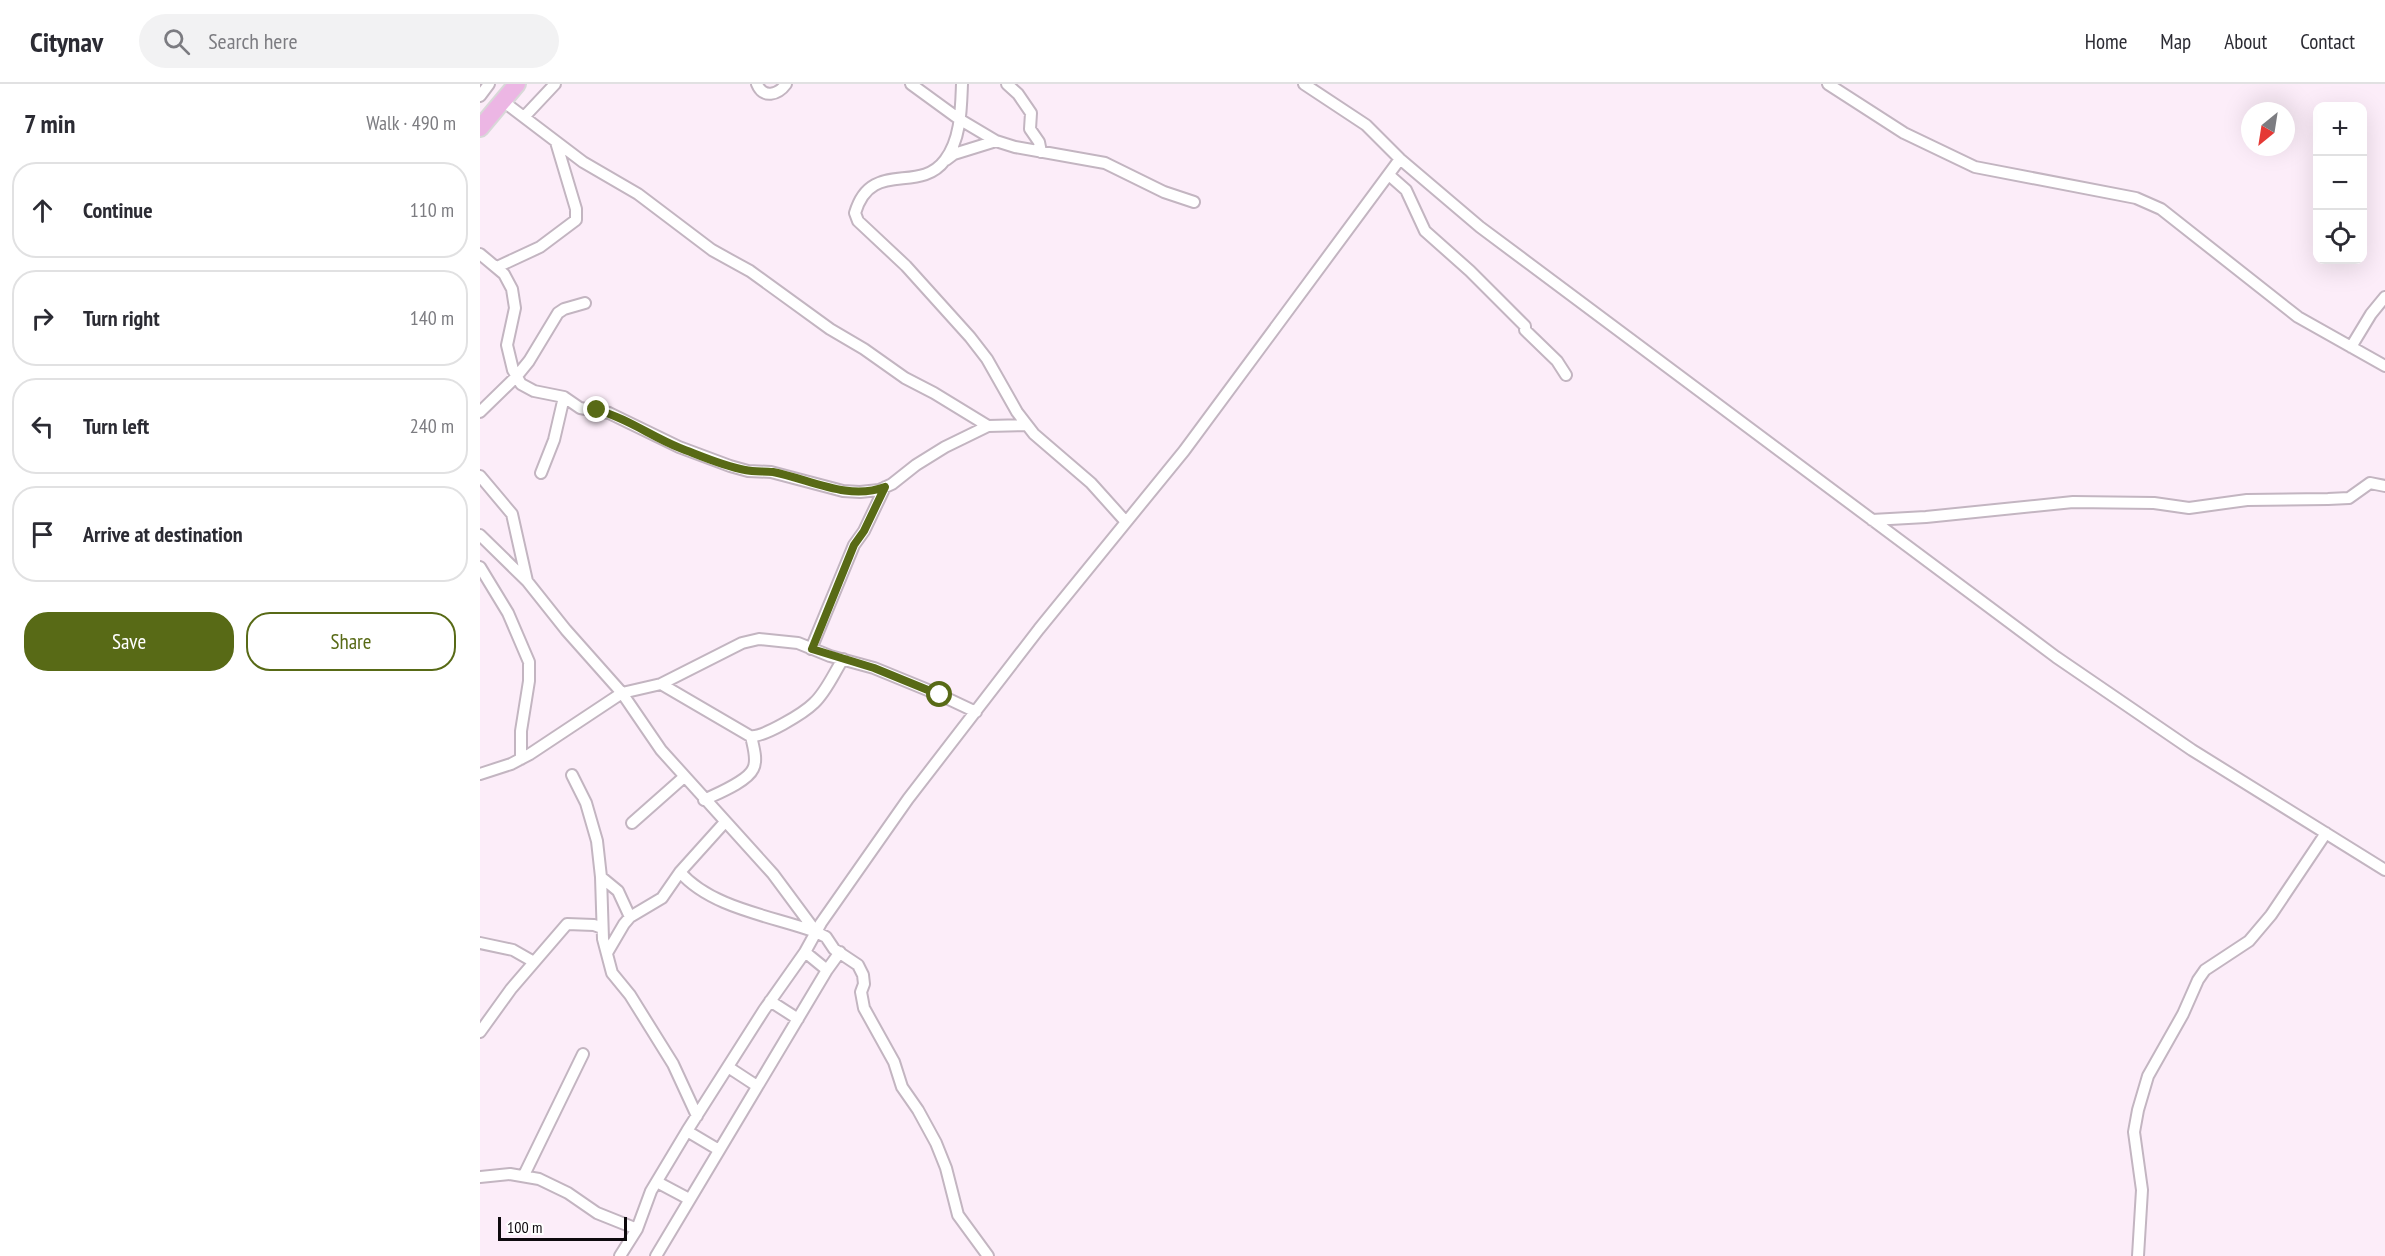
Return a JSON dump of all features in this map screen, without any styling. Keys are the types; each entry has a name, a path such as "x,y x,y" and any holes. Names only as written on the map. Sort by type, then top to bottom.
{"highway":[{"path":"480,128 517,84"}],"street":[{"path":"480,96 489,84"},
{"path":"524,117 555,84"},
{"path":"757,84 758,88 764,92 772,94 779,93 786,84"},
{"path":"911,84 959,119 996,141 1041,152 1105,163 1164,192 1194,202"},
{"path":"962,84 959,119 953,147 945,160 939,167 924,175 880,181 867,191 857,205 855,213 858,220 906,266 970,337 987,359 1026,425 1091,483 1126,522"},
{"path":"1007,84 1027,104 1031,112 1031,132 1039,141 1041,152"},
{"path":"1304,84 1366,125 1401,159 1480,227 2055,657 2192,750 2385,870"},
{"path":"1828,84 1904,133 1975,167 2127,196 2161,209 2298,317 2385,366"},
{"path":"504,102 583,162 639,194 712,250 750,271 830,329 864,349 905,378 987,426"},
{"path":"945,160 954,154 996,141"},
{"path":"497,267 540,247 576,220 576,208 556,142"},
{"path":"620,1256 637,1229 646,1203 657,1182 687,1131 770,1001 908,799 1039,629 1184,451 1401,159"},
{"path":"1389,176 1406,190 1425,231 1502,302 1525,326 1526,330 1557,360 1566,375"},
{"path":"480,254 508,279 514,294 514,308 507,340 516,377 521,384 529,389 564,397 580,408 609,413 679,447 729,466 748,471 771,472 860,492 885,487 945,447 987,426 1026,425"},
{"path":"2351,347 2371,314 2385,297"},
{"path":"480,412 516,377 531,358 558,313 585,303"},
{"path":"541,473 554,440 564,397"},
{"path":"480,476 512,514 527,581"},
{"path":"1872,520 2073,502 2154,503 2189,508 2247,500 2306,501 2349,498 2370,483 2385,486"},
{"path":"812,649 854,545 864,531 885,487"},
{"path":"480,535 527,581 566,630 622,693 661,750 773,874 816,932"},
{"path":"480,567 508,613 529,662 529,681 521,731 521,759"},
{"path":"480,774 521,759 560,736 622,693 662,684 742,643 759,639 798,643 890,674 976,712"},
{"path":"662,684 751,736 763,734 813,704 843,659"},
{"path":"704,800 745,778 753,770 755,757 751,736"},
{"path":"572,775 591,815 597,841 601,876 602,928 612,973 630,995 673,1064 697,1116"},
{"path":"632,823 684,777"},
{"path":"607,953 630,917 662,898 680,872 725,822"},
{"path":"2138,1256 2142,1190 2134,1132 2148,1076 2183,1014 2198,980 2211,964 2249,941 2271,915 2326,833"},
{"path":"680,872 703,892 744,909 816,932 858,965 863,975 864,984 861,992 864,1008 894,1062 902,1087 932,1135 946,1168 957,1202 958,1215 988,1256"},
{"path":"601,876 618,891 630,917"},
{"path":"480,1032 483,1018 567,924 594,925 602,928"},
{"path":"480,943 513,950 534,962"},
{"path":"805,952 827,970"},
{"path":"656,1256 827,970 840,952"},
{"path":"770,1001 798,1019"},
{"path":"524,1175 583,1054"},
{"path":"728,1067 757,1086"},
{"path":"687,1131 719,1150"},
{"path":"480,1177 524,1175 539,1179 568,1193 597,1214 637,1229"},
{"path":"657,1182 689,1199"}],"route":[{"path":"597,410 631,422 679,447 729,466 748,471 771,472 843,490 860,492 885,487 864,531 854,545 812,649 874,668 940,695"}]}
